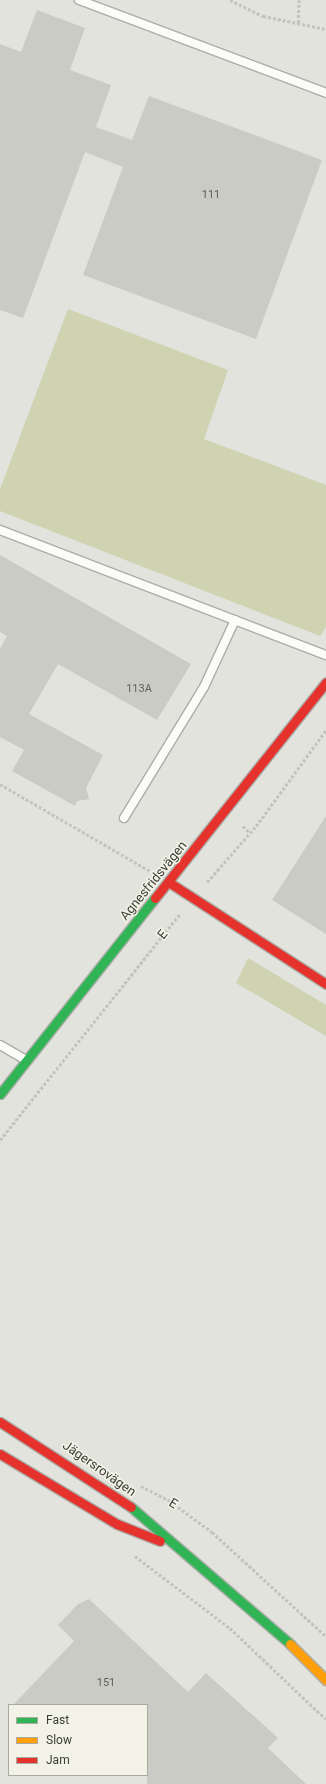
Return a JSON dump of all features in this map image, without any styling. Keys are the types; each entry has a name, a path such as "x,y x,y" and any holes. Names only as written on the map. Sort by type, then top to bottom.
{"main road":[{"name":"Agnesfridsvägen","path":"0,1094 170,883 326,682"},
{"path":"170,883 326,984"},
{"name":"Jägersrovägen","path":"0,1422 126,1503 274,1630 326,1680"},
{"name":"Jägersrovägen","path":"0,1454 117,1524 176,1547"}],"lane":[{"path":"80,0 326,93"},
{"path":"0,530 326,655"},
{"path":"124,818 204,687 235,620"},
{"path":"0,1045 26,1061"}],"path":[{"path":"230,0 263,16 326,29"},
{"path":"298,23 299,0"},
{"name":"E","path":"0,1140 193,898 250,833 326,730"},
{"path":"0,784 170,883"},
{"path":"242,826 250,833"},
{"name":"E","path":"134,1482 194,1518 326,1636"},
{"path":"129,1552 230,1628 326,1719"}],"green space":[{"path":"68,309 228,370 204,439 326,485 326,627 320,636 0,511 0,489"},
{"path":"248,958 326,1005 326,1036 236,983"}],"building":[{"path":"37,10 85,28 70,70 111,85 96,127 132,140 149,96 322,160 256,339 83,275 123,167 85,152 23,318 0,310 0,44 21,52"},
{"path":"0,555 191,664 157,720 58,664 29,714 103,755 86,788 89,799 77,801 75,806 12,771 24,750 0,737 0,649 7,636 0,632"},
{"path":"326,816 326,934 272,900"},
{"path":"89,1599 188,1692 206,1673 278,1738 268,1748 306,1784 147,1784 148,1704 14,1704 74,1641 58,1625 78,1604"}],"traffic: fast":[{"path":"0,1094 155,898"},
{"path":"131,1507 290,1644"}],"traffic: slow":[{"path":"290,1644 326,1680"}],"traffic: jam":[{"path":"155,898 326,682"},
{"path":"170,883 326,984"},
{"path":"0,1422 131,1507"},
{"path":"0,1454 117,1524 160,1541"}]}
